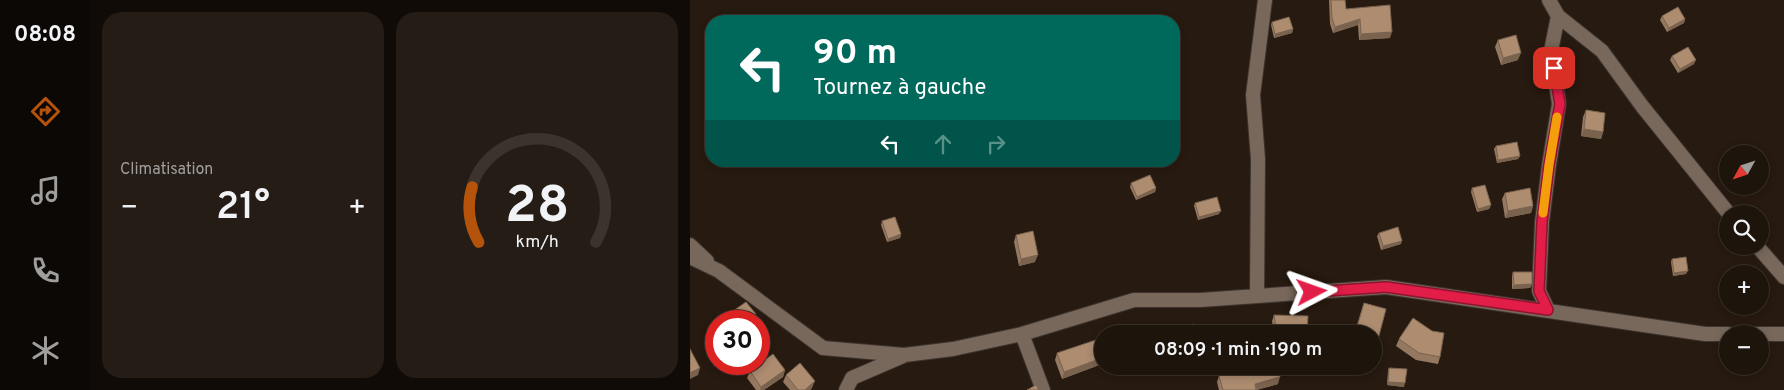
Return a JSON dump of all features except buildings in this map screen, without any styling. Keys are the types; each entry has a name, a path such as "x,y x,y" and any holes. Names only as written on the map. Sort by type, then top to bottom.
{"street":[{"path":"1257,295 1258,159 1253,95 1265,0"},
{"path":"1549,0 1558,16 1602,51 1642,106 1722,205"},
{"path":"1548,310 1539,291 1542,222 1549,165 1560,104 1552,51 1558,16"},
{"path":"690,245 719,271 823,348 904,355 953,349 1022,334 1134,300 1200,300 1386,287 1705,334 1719,334"},
{"path":"1765,255 1784,277"},
{"path":"690,257 719,271"},
{"path":"1022,334 1044,390"},
{"path":"1769,334 1784,334"},
{"path":"846,390 852,378 904,355"}],"slow traffic":[{"path":"1543,213 1557,117"}],"route":[{"path":"1312,292 1386,287 1548,310 1539,291 1542,222 1549,165 1560,104 1554,68"}]}
